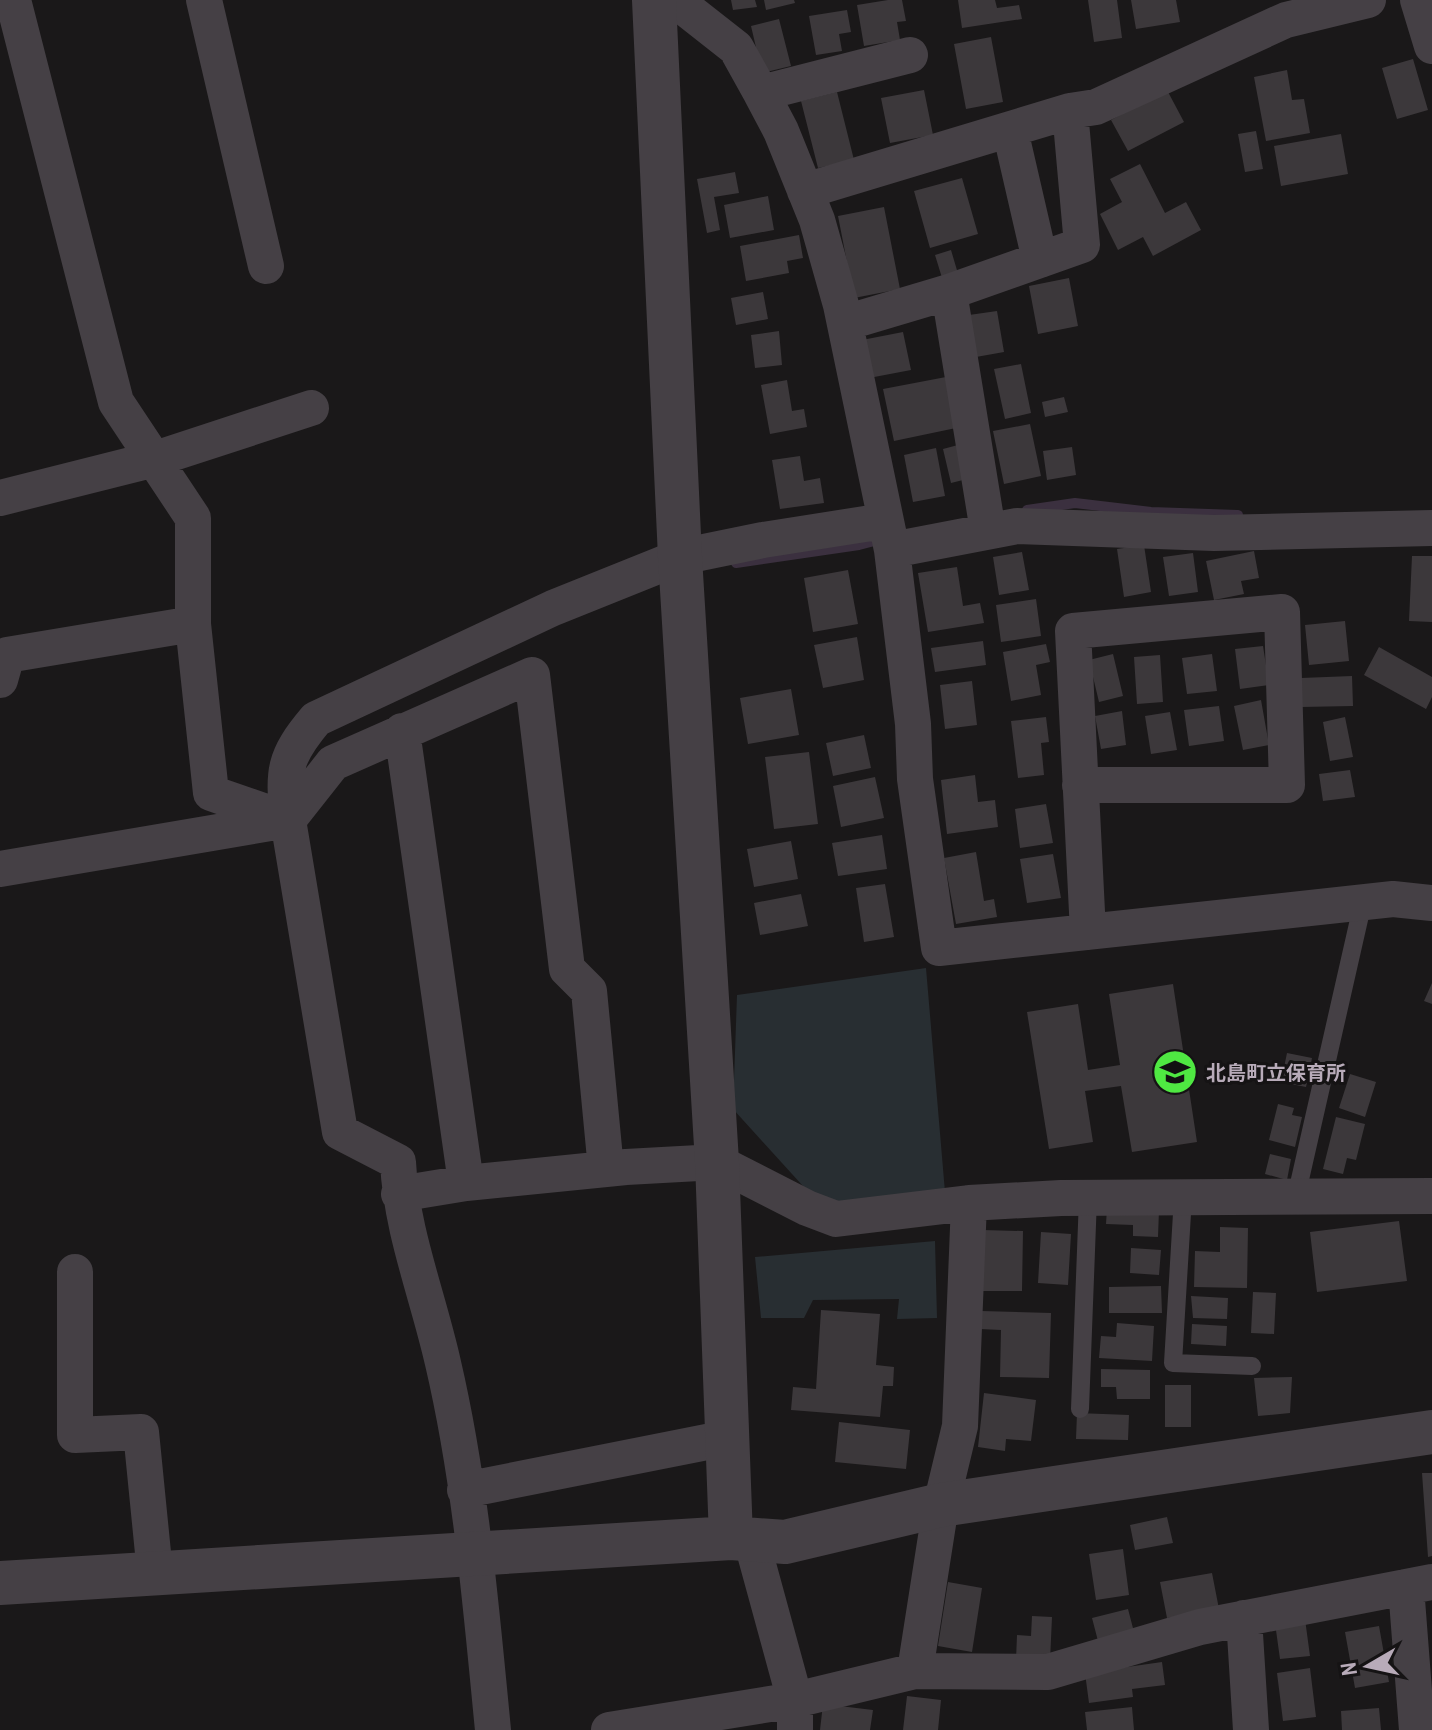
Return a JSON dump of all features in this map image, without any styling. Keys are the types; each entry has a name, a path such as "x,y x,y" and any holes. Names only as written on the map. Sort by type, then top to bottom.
{"street":[{"path":"13,0 116,402 193,518 193,624 211,793 288,820"},
{"path":"204,0 266,266"},
{"path":"654,0 680,557 717,1162 727,1438 741,1539 795,1715"},
{"path":"675,0 736,48 781,131 817,220 845,323 888,535 913,724 915,779 939,948 1393,899 1432,903"},
{"path":"805,191 1070,111 1096,107 1286,20 1368,0"},
{"path":"1418,0 1432,46"},
{"path":"761,93 910,55"},
{"path":"845,323 949,292 1082,245 1070,111"},
{"path":"1010,130 1040,260"},
{"path":"949,292 986,517"},
{"path":"0,498 155,459 311,408"},
{"path":"493,1730 476,1553 444,1365 399,1194 398,1162 340,1132 283,778 295,743 316,719 553,608 680,557 763,540 888,535 986,517 1017,526 1114,515 1214,533 1304,520 1432,528"},
{"path":"1080,785 1287,785 1282,612 1073,631 1080,785 1088,932"},
{"path":"0,680 7,655 193,624"},
{"path":"0,869 288,820 333,763 532,675 567,969 589,991 606,1169"},
{"path":"402,731 466,1183"},
{"path":"399,1194 466,1183 717,1162 807,1208 836,1219 969,1203 1088,1198 1432,1196"},
{"path":"915,1671 941,1505 960,1426 969,1203"},
{"path":"75,1272 75,1435 141,1432 155,1573"},
{"path":"0,1583 741,1539 785,1542 941,1505 1432,1432"},
{"path":"465,1490 727,1438"},
{"path":"609,1730 795,1715 915,1671 1048,1672 1200,1627 1419,1585 1417,1730"},
{"path":"1244,1618 1251,1730"}],"lane":[{"path":"1296,1197 1363,902"},
{"path":"1183,1197 1173,1363 1252,1366"},
{"path":"1080,1409 1088,1198"}],"shaded area":[{"path":"926,968 945,1192 844,1206 812,1196 733,1109 737,995"},
{"path":"935,1241 937,1318 897,1319 899,1299 813,1300 804,1318 761,1318 755,1257"}],"building":[{"path":"731,0 755,0 757,7 733,10"},
{"path":"764,0 794,0 795,3 766,10"},
{"path":"902,0 906,21 897,22 900,40 864,46 857,5"},
{"path":"958,0 995,0 997,8 1019,5 1022,19 962,28"},
{"path":"1088,0 1117,0 1122,38 1094,42"},
{"path":"1131,0 1176,0 1180,22 1136,29"},
{"path":"847,10 851,32 839,34 842,51 816,55 809,16"},
{"path":"779,19 791,66 762,73 751,26"},
{"path":"991,37 1003,102 966,109 954,44"},
{"path":"1413,59 1428,110 1397,119 1382,68"},
{"path":"1287,70 1292,100 1304,99 1310,133 1266,141 1254,77"},
{"path":"924,90 933,135 890,143 881,98"},
{"path":"1167,90 1184,122 1128,151 1111,120"},
{"path":"837,92 854,160 818,168 801,101"},
{"path":"1256,131 1263,169 1245,172 1238,134"},
{"path":"1341,134 1348,174 1281,186 1274,146"},
{"path":"1140,164 1165,213 1186,202 1201,230 1153,256 1143,237 1118,250 1100,214 1122,202 1110,179"},
{"path":"735,172 739,193 714,197 720,230 707,233 697,179"},
{"path":"962,178 978,234 930,248 914,191"},
{"path":"768,196 774,230 730,238 724,205"},
{"path":"884,207 900,289 854,298 838,216"},
{"path":"799,235 803,258 787,261 789,273 746,281 740,246"},
{"path":"951,250 959,277 943,281 935,255"},
{"path":"1069,278 1078,326 1038,334 1029,286"},
{"path":"763,292 768,319 736,325 731,298"},
{"path":"997,311 1004,352 976,357 969,315"},
{"path":"779,331 782,365 755,368 751,335"},
{"path":"903,332 911,370 869,378 862,340"},
{"path":"1021,364 1031,413 1005,419 994,369"},
{"path":"946,377 956,428 894,441 883,389"},
{"path":"787,380 792,411 804,409 807,427 770,434 761,385"},
{"path":"1064,397 1068,412 1045,417 1042,402"},
{"path":"1030,424 1041,476 1004,484 993,431"},
{"path":"958,445 967,479 951,483 943,449"},
{"path":"1072,447 1076,475 1047,480 1043,451"},
{"path":"936,448 945,496 913,502 904,455"},
{"path":"800,456 804,481 820,478 824,503 780,509 772,460"},
{"path":"1144,545 1151,592 1124,597 1117,549"},
{"path":"1254,551 1259,578 1241,581 1244,594 1214,600 1206,561"},
{"path":"1022,552 1029,590 999,595 993,557"},
{"path":"1193,553 1198,592 1169,596 1163,557"},
{"path":"1412,556 1432,556 1432,622 1409,621"},
{"path":"957,567 963,606 980,603 984,623 928,632 918,573"},
{"path":"848,570 858,624 813,632 804,578"},
{"path":"1036,599 1041,636 1001,642 996,605"},
{"path":"1345,621 1349,661 1309,665 1305,625"},
{"path":"857,637 864,680 823,688 814,645"},
{"path":"983,641 986,665 935,672 931,648"},
{"path":"1046,644 1050,662 1036,665 1041,695 1011,701 1003,652"},
{"path":"1263,646 1269,685 1240,689 1235,649"},
{"path":"1379,647 1432,677 1432,697 1426,709 1364,675"},
{"path":"1113,654 1123,696 1099,702 1089,660"},
{"path":"1212,654 1217,691 1187,694 1182,658"},
{"path":"1160,655 1163,702 1137,704 1134,657"},
{"path":"1352,676 1353,706 1301,707 1301,678"},
{"path":"972,681 977,725 945,729 940,685"},
{"path":"791,689 799,735 748,744 740,698"},
{"path":"1261,700 1269,745 1243,750 1234,706"},
{"path":"1219,706 1224,741 1189,746 1184,710"},
{"path":"1122,711 1126,745 1101,749 1095,716"},
{"path":"1170,712 1177,750 1151,754 1145,716"},
{"path":"1046,717 1049,742 1041,743 1044,775 1018,778 1011,721"},
{"path":"1345,717 1353,757 1330,761 1323,722"},
{"path":"864,735 871,768 833,776 826,743"},
{"path":"809,752 818,824 774,829 765,757"},
{"path":"1350,770 1355,797 1323,801 1319,774"},
{"path":"975,775 978,802 995,800 998,827 947,834 941,780"},
{"path":"875,777 884,818 841,827 833,786"},
{"path":"1046,804 1053,843 1020,848 1015,809"},
{"path":"882,835 887,869 838,876 832,843"},
{"path":"791,841 798,879 754,887 747,849"},
{"path":"976,852 984,901 994,899 997,917 956,924 944,858"},
{"path":"1053,854 1061,898 1027,903 1020,859"},
{"path":"885,884 894,937 864,942 856,888"},
{"path":"801,894 808,926 760,935 754,903"},
{"path":"1432,983 1432,1004 1424,1001"},
{"path":"1173,984 1197,1142 1132,1152 1121,1086 1085,1091 1093,1142 1049,1149 1027,1012 1078,1004 1088,1070 1120,1065 1109,994"},
{"path":"1287,1053 1312,1058 1306,1087 1281,1082"},
{"path":"1350,1074 1376,1082 1365,1117 1339,1108"},
{"path":"1278,1104 1294,1108 1292,1115 1302,1117 1295,1147 1269,1140"},
{"path":"1336,1117 1365,1124 1356,1160 1347,1158 1343,1174 1323,1169"},
{"path":"1270,1154 1291,1159 1287,1180 1265,1174"},
{"path":"1107,1208 1159,1210 1158,1237 1133,1236 1133,1225 1106,1224"},
{"path":"1399,1221 1407,1281 1317,1292 1310,1232"},
{"path":"1220,1227 1248,1228 1247,1288 1194,1287 1195,1251 1220,1252"},
{"path":"982,1230 1023,1231 1022,1291 981,1291"},
{"path":"1041,1232 1071,1234 1068,1285 1038,1283"},
{"path":"1131,1248 1161,1250 1159,1275 1130,1273"},
{"path":"1161,1286 1162,1313 1109,1313 1109,1287"},
{"path":"1253,1292 1276,1293 1274,1334 1251,1333"},
{"path":"1191,1296 1228,1298 1227,1319 1193,1318"},
{"path":"821,1310 880,1314 876,1365 894,1367 893,1386 883,1386 880,1417 791,1410 793,1387 816,1389"},
{"path":"981,1311 1051,1313 1049,1378 1000,1377 1001,1330 980,1329"},
{"path":"1117,1323 1154,1326 1152,1361 1099,1358 1101,1336 1116,1337"},
{"path":"1192,1324 1227,1326 1226,1346 1191,1344"},
{"path":"1101,1369 1150,1370 1150,1399 1117,1399 1116,1387 1101,1387"},
{"path":"1292,1377 1290,1413 1258,1416 1254,1378"},
{"path":"1165,1385 1191,1385 1191,1427 1165,1427"},
{"path":"984,1393 1036,1400 1031,1441 1006,1439 1005,1451 978,1447"},
{"path":"1077,1413 1129,1415 1128,1440 1076,1439"},
{"path":"839,1422 910,1430 906,1469 835,1462"},
{"path":"1422,1473 1432,1473 1432,1556 1428,1557"},
{"path":"1167,1517 1173,1543 1135,1550 1130,1525"},
{"path":"1123,1549 1129,1595 1096,1600 1089,1554"},
{"path":"1212,1573 1219,1609 1167,1618 1160,1582"},
{"path":"948,1582 982,1588 972,1652 938,1646"},
{"path":"1128,1609 1134,1632 1098,1641 1092,1618"},
{"path":"1032,1616 1052,1617 1050,1661 1016,1660 1017,1635 1031,1636"},
{"path":"1305,1619 1310,1656 1280,1659 1275,1623"},
{"path":"1379,1626 1389,1682 1355,1688 1345,1632"},
{"path":"1162,1662 1165,1685 1132,1689 1133,1697 1089,1703 1085,1673"},
{"path":"1310,1668 1316,1717 1283,1721 1277,1673"},
{"path":"907,1696 941,1700 938,1730 903,1730"},
{"path":"823,1704 873,1710 870,1730 820,1730"},
{"path":"1132,1707 1134,1730 1087,1730 1085,1712"},
{"path":"1379,1708 1381,1730 1342,1730 1341,1711"}],"waterway":[{"path":"1027,510 1075,503 1151,512 1238,515"},
{"path":"736,563 882,539"}],"place":[{"name":"北島町立保育所","path":"1175,1072"}]}
